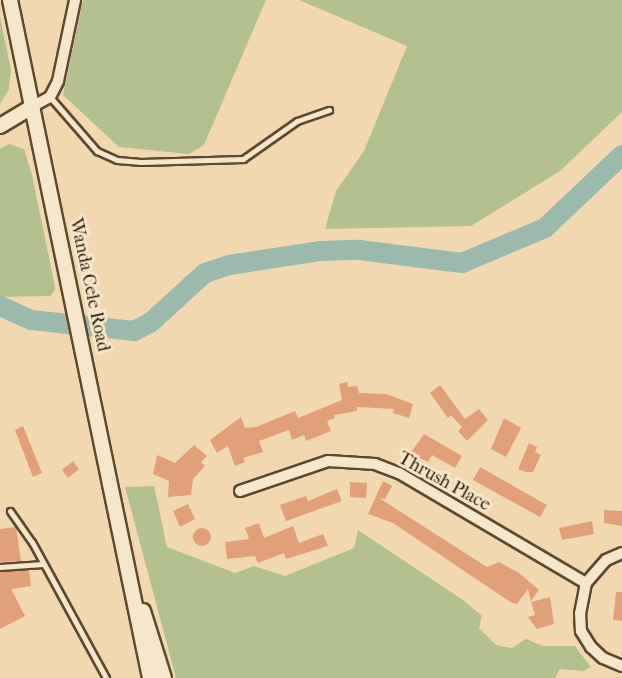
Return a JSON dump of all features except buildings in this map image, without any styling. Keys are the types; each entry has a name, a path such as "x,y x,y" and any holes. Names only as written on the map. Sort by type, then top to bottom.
{"street":[{"name":"Wanda Cele Road","path":"10,0 150,678"},
{"path":"0,126 50,97 58,81 75,0"},
{"name":"Thrush Place","path":"240,491 327,461 375,464 399,473 586,583"},
{"path":"622,553 606,560 586,583 580,613 581,631 603,658 622,666"},
{"name":"Wanda Cele Road","path":"130,578 164,678"}],"lane":[{"path":"50,97 88,144 106,156 132,162 231,162 254,152 297,122 329,110"},
{"path":"10,512 43,564 106,678"},
{"path":"0,567 43,564"}],"green space":[{"path":"83,0 266,0 204,145 189,154 119,147 63,95"},
{"path":"299,0 622,0 622,112 560,171 471,226 325,229 336,191 364,151 407,46"},
{"path":"0,17 11,70 9,89 0,104"},
{"path":"9,144 24,149 32,175 54,282 55,290 50,296 0,297 0,149"},
{"path":"154,486 167,547 235,573 254,566 285,576 354,548 358,530 463,600 482,616 479,628 496,645 512,648 526,639 543,646 575,646 591,667 584,671 560,669 555,678 176,678 125,487"}],"waterway":[{"path":"0,306 31,320 134,331 150,323 205,273 229,265 321,251 359,250 462,263 545,228 622,155"}]}
